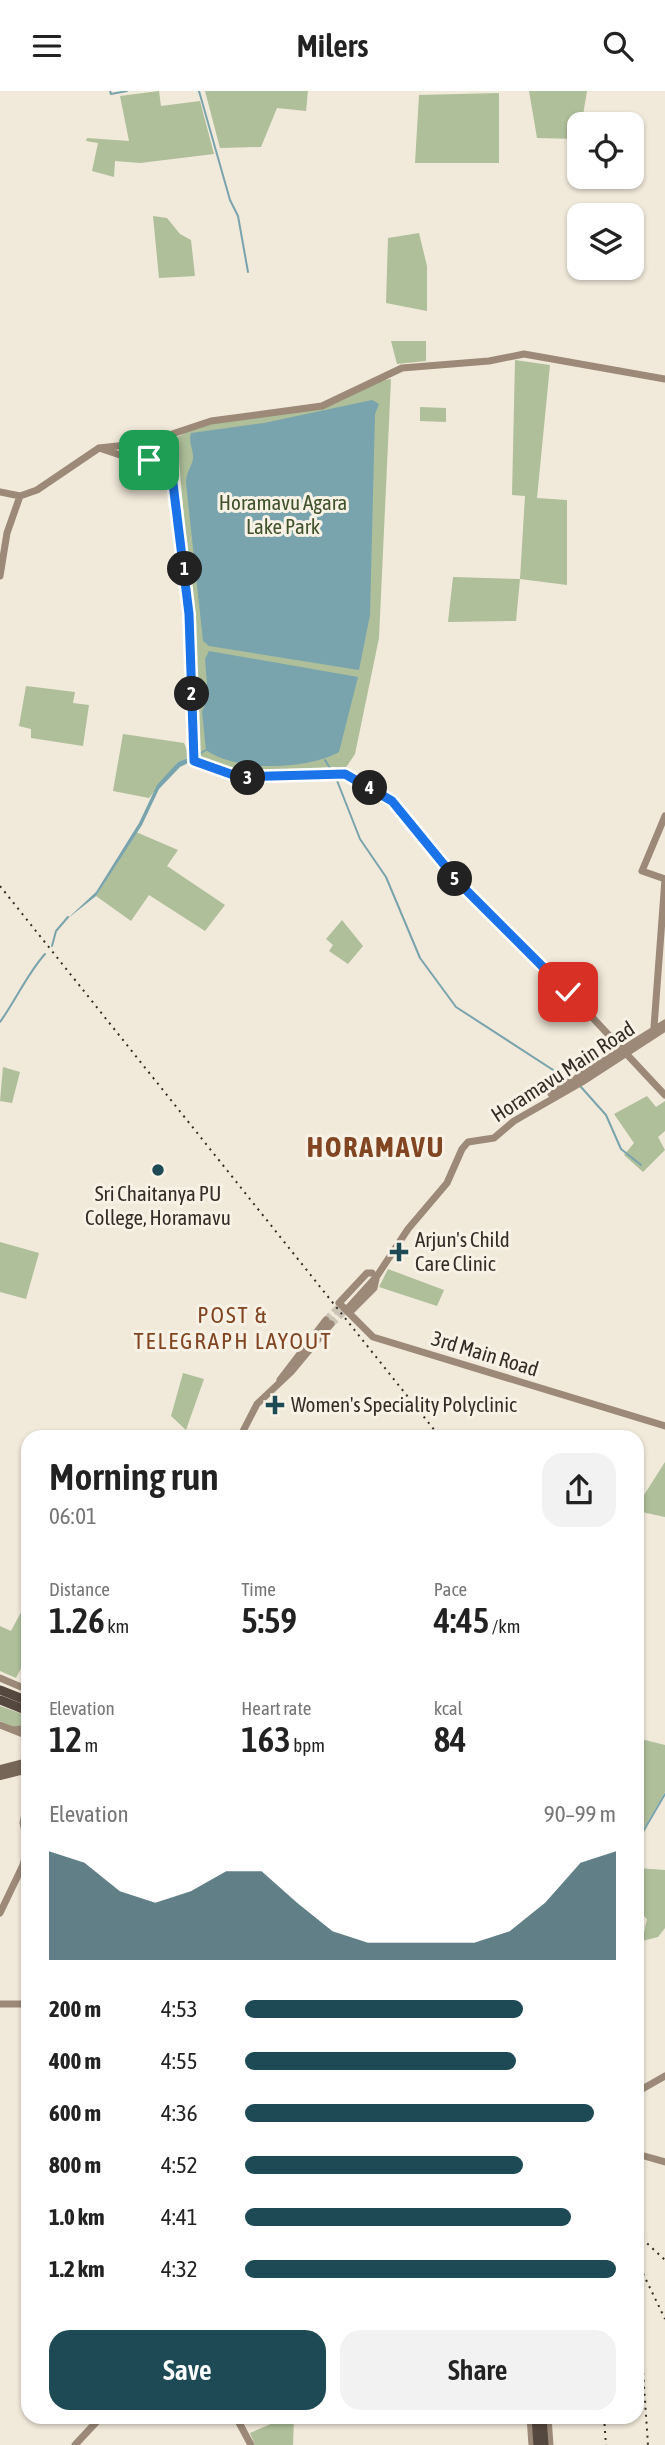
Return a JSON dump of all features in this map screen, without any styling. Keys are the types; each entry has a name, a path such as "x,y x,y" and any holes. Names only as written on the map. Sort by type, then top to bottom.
{"highway":[{"path":"0,1691 21,1698"},
{"path":"0,1700 21,1708"},
{"path":"536,2424 538,2445"},
{"path":"542,2424 544,2445"}],"main road":[{"path":"0,1769 21,1764"},
{"path":"0,1776 21,1771"}],"street":[{"path":"0,492 9,496 20,496 37,490 99,448 145,443 211,421 265,416 322,405 399,368 489,361 524,354 665,379"},
{"path":"99,448 126,457 164,462 171,467 189,614 193,759 239,777 339,773 392,801 459,883 560,983 665,1095"},
{"path":"0,576 7,534 20,496"},
{"path":"654,1027 665,879 642,871 665,817"},
{"name":"Horamavu Main Road","path":"622,1052 654,1027 665,1023"},
{"name":"Horamavu Main Road","path":"376,1273 408,1229 447,1183 462,1149 468,1142 494,1138 514,1121 516,1116 665,1028"},
{"path":"367,1273 376,1273 374,1288 346,1309 339,1300 367,1273"},
{"name":"3rd Main Road","path":"346,1309 373,1338 665,1426"},
{"path":"244,1430 257,1403 277,1385 282,1374 328,1322"},
{"path":"0,1678 21,1688"},
{"path":"0,1725 21,1733"},
{"path":"14,1730 21,1729"},
{"path":"0,1913 21,1869"},
{"path":"0,2004 21,2004"},
{"path":"644,2086 665,2075"},
{"path":"644,2154 665,2159"},
{"path":"75,2445 94,2424"},
{"path":"240,2424 251,2445"},
{"path":"531,2424 533,2445"},
{"path":"548,2424 550,2445"}],"green space":[{"path":"159,91 161,106 200,101 214,154 140,163 115,161 114,177 92,171 98,143 86,141 87,138 129,141 120,96"},
{"path":"205,91 308,91 306,111 277,108 261,147 220,148"},
{"path":"529,91 587,91 584,112 567,112 567,139 537,138"},
{"path":"499,93 499,163 415,163 419,95"},
{"path":"153,216 167,218 180,234 191,240 195,276 159,278"},
{"path":"419,233 427,266 427,311 386,303 388,238"},
{"path":"391,341 426,341 426,361 397,364"},
{"path":"515,360 550,365 537,498 567,500 567,585 520,579 525,496 512,495"},
{"name":"Horamavu Agara Lake Park","path":"391,379 379,638 355,754 345,769 334,767 253,772 206,763 200,759 196,742 191,597 177,437 194,429 233,419 336,402"},
{"path":"420,407 446,408 446,422 420,421"},
{"path":"453,577 520,579 516,621 448,622"},
{"path":"26,686 75,692 73,703 89,705 83,746 31,738 31,729 19,726"},
{"path":"123,734 184,743 190,757 178,762 149,798 113,791"},
{"path":"136,832 178,850 167,866 225,905 205,931 149,895 131,921 96,896"},
{"path":"342,920 363,946 348,964 329,951 333,945 326,939"},
{"path":"3,1067 20,1072 12,1103 0,1101"},
{"path":"647,1096 656,1107 665,1101 665,1131 658,1137 665,1150 643,1172 624,1155 634,1143 614,1114"},
{"path":"0,1242 39,1253 26,1299 0,1292"},
{"path":"388,1269 444,1290 437,1306 379,1287"},
{"path":"183,1373 204,1379 186,1430 171,1416"},
{"path":"665,1462 665,1517 644,1512 644,1495"},
{"path":"21,1612 21,1668 16,1678 0,1671 0,1626 11,1631"},
{"path":"0,1706 21,1714 21,1726 16,1728 0,1721"},
{"path":"644,1740 665,1745 665,1792 644,1828"},
{"path":"644,1868 665,1870 665,1928 658,1937 644,1940 647,1919 644,1916"},
{"path":"271,2424 294,2424 293,2445 255,2445 250,2433"}],"water":[{"name":"Horamavu Agara Lake Park","path":"372,400 379,404 375,414 370,615 359,670 209,646 203,641 186,483 193,459 191,433 264,423"},
{"path":"209,651 358,677 339,752 309,762 272,766 235,762 206,750 202,712 208,696 205,659"},
{"path":"190,757 192,761 180,767 159,789 142,825 96,896 67,919 96,892 139,823 157,785 178,762"}],"waterway":[{"path":"110,91 111,94 127,91"},
{"path":"199,91 230,200 238,216 248,272"},
{"path":"198,755 206,750"},
{"path":"325,760 333,773"},
{"path":"336,778 360,839 386,877 420,958 456,1007 567,1079"},
{"path":"52,946 56,931 68,917"},
{"path":"0,1022 45,954"},
{"path":"581,1087 606,1115 621,1149 641,1165"},
{"path":"644,1830 665,1794"}],"tunnel":[{"path":"326,1320 342,1304"},
{"path":"331,1324 347,1309"}],"railway":[{"path":"0,886 434,1430"},
{"path":"644,2240 665,2260"},
{"path":"644,2276 665,2319"},
{"path":"644,2386 648,2445"},
{"path":"604,2424 606,2445"}],"place":[{"name":"Sri Chaitanya PU College, Horamavu","path":"158,1170"},
{"name":"Arjun's Child Care Clinic","path":"399,1252"},
{"name":"Women's Speciality Polyclinic","path":"275,1405"}],"district":[{"name":"HORAMAVU","path":"376,1147"},
{"name":"POST & TELEGRAPH LAYOUT","path":"233,1328"}],"route":[{"path":"149,460 164,462 171,467 183,546 189,614 194,761 226,775 239,777 345,774 392,801 425,846 459,883 502,923 568,992"}]}
